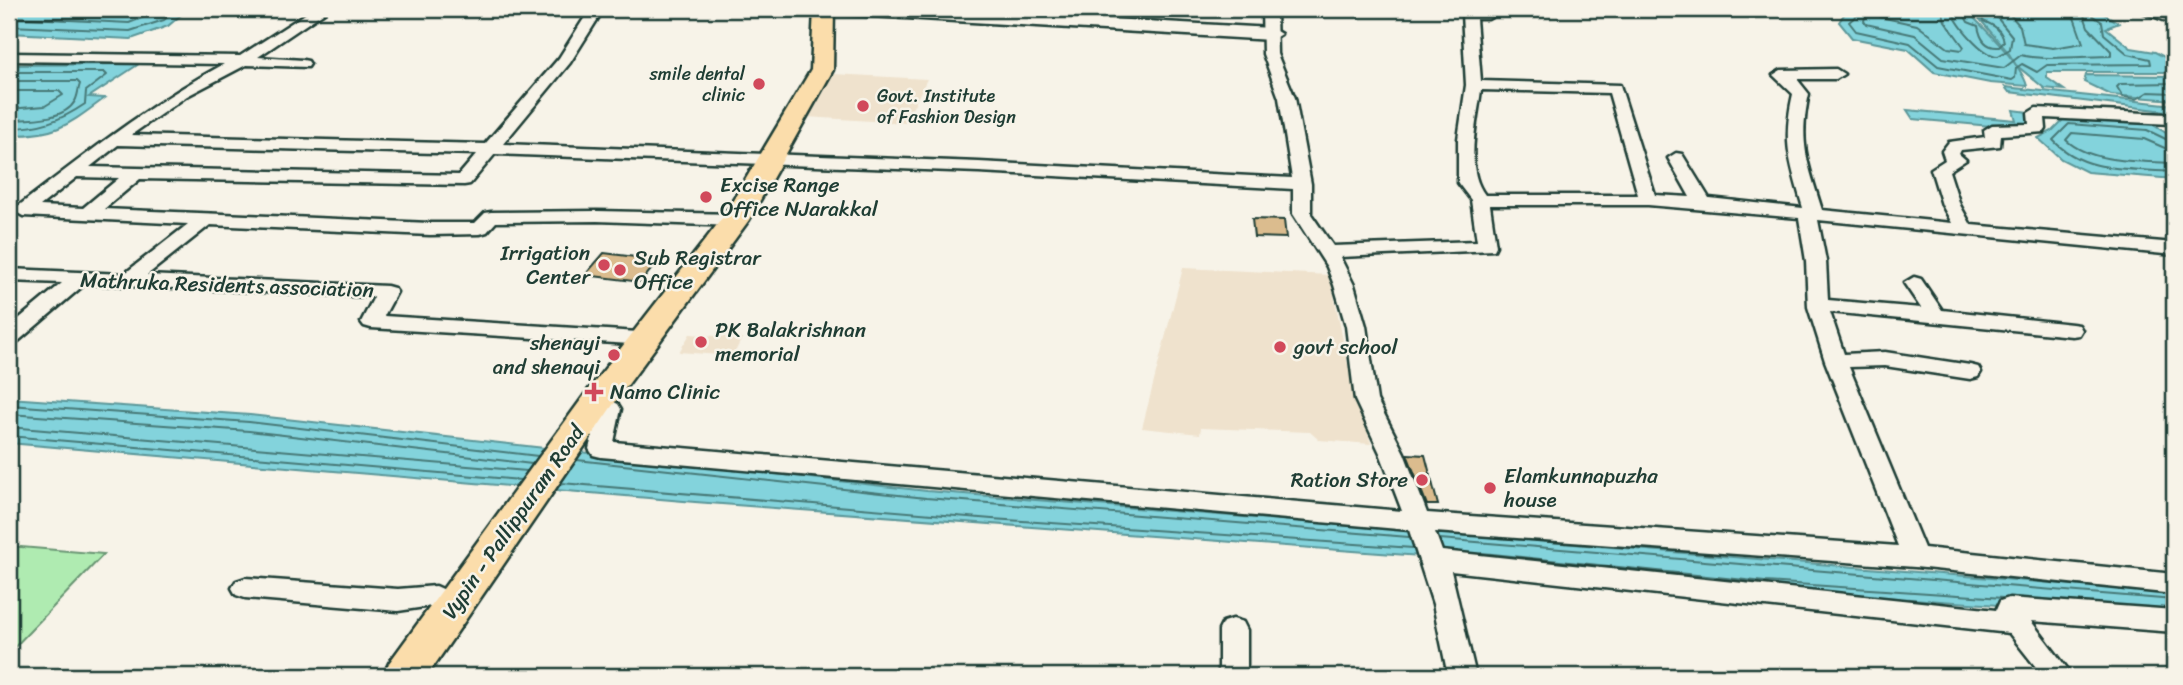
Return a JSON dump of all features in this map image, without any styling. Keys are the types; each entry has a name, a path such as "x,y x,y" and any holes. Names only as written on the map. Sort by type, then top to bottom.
{"main road":[{"name":"Vypin - Pallippuram Road","path":"404,676 598,401 735,220 822,70 824,9"}],"street":[{"path":"322,9 243,60 181,93 23,211 430,229 480,228 491,217 597,216 735,220"},
{"path":"74,172 464,180 565,60 597,9"},
{"path":"838,9 1271,34"},
{"path":"1167,29 1173,9"},
{"path":"1269,9 1270,54 1287,99 1302,184 1302,214 1345,285 1356,326 1366,400 1392,453 1419,522 1446,604"},
{"path":"1327,252 1487,246 1480,200 1467,183 1466,139 1474,85 1469,14 1488,15 1488,9"},
{"path":"1739,9 1747,10"},
{"path":"2141,9 2174,20"},
{"path":"9,57 243,60 303,64"},
{"path":"1836,74 1781,75 1795,85 1801,94 1794,124 1797,155 1810,214 1818,305 1836,361 1915,557"},
{"path":"1474,85 1615,88 1648,200"},
{"path":"1965,230 1947,195 1940,169 1958,160 1951,156 1950,151 1955,146 1994,142 1992,130 2038,130 2036,113 2171,119 2174,116"},
{"path":"116,139 771,159 1302,184"},
{"path":"214,176 248,144"},
{"path":"318,177 349,145"},
{"path":"1676,158 1703,203"},
{"path":"87,214 136,173"},
{"path":"1480,200 1648,200 1703,203 2174,249"},
{"path":"129,280 203,221"},
{"name":"Mathruka Residents association","path":"9,275 387,292 371,322 648,338"},
{"path":"9,338 79,279"},
{"path":"1914,283 1932,309 1931,315"},
{"path":"1818,305 2072,330"},
{"path":"1836,361 1885,359 1970,372"},
{"path":"598,401 610,409 601,449 1419,522 1915,557 2174,584"},
{"path":"1462,676 1435,560 1553,570 2016,623"},
{"path":"246,588 398,600 436,597"},
{"path":"2059,676 2009,614 2009,609 2174,621"},
{"path":"1233,630 1233,676"}],"shaded area":[{"name":"Govt. Institute of Fashion Design","path":"833,74 927,79 905,123 806,117"},
{"path":"1183,268 1330,275 1347,361 1371,444 1319,440 1310,432 1201,428 1200,434 1142,428"},
{"path":"690,334 742,338 733,356 679,352"}],"green space":[{"path":"9,546 104,554 9,653"}],"water":[{"path":"9,9 188,9 168,26 131,39 9,33"},
{"path":"1897,9 1965,9 2009,56 2027,86 1990,83 1934,72 1908,49 1852,38 1839,22 1845,13"},
{"path":"1971,9 2076,9 2101,12 2119,23 2106,28 2131,48 2155,52 2174,62 2174,72 2047,72 2047,78 2064,90 2044,88 2016,65"},
{"path":"139,64 89,97 105,98 71,122 51,131 9,135 9,65"},
{"path":"2086,75 2174,76 2174,100 2111,95 2084,82"},
{"path":"2005,87 2174,105 2174,112 2009,92"},
{"path":"1907,110 2016,120 2013,110 2028,112 2030,123 2024,129 1913,119"},
{"path":"2066,117 2150,123 2174,138 2174,179 2087,172 2061,159 2038,138 2052,131"},
{"path":"9,398 250,415 927,491 2174,593 2174,617 1765,589 1515,563 695,502 9,443"}],"building":[{"path":"1252,219 1284,220 1286,238 1254,237"},
{"name":"Sub Registrar Office","path":"604,253 659,260 641,282 585,275"},
{"name":"Ration Store","path":"1407,454 1425,455 1438,505 1427,505"}],"place":[{"name":"smile dental clinic","path":"759,84"},
{"name":"Govt. Institute of Fashion Design","path":"863,106"},
{"name":"Excise Range Office NJarakkal","path":"706,197"},
{"name":"Irrigation Center","path":"604,265"},
{"name":"Sub Registrar Office","path":"620,270"},
{"name":"PK Balakrishnan memorial","path":"701,342"},
{"name":"govt school","path":"1280,347"},
{"name":"shenayi and shenayi","path":"614,355"},
{"name":"Namo Clinic","path":"594,392"},
{"name":"Ration Store","path":"1422,480"},
{"name":"Elamkunnapuzha house","path":"1490,488"}]}
